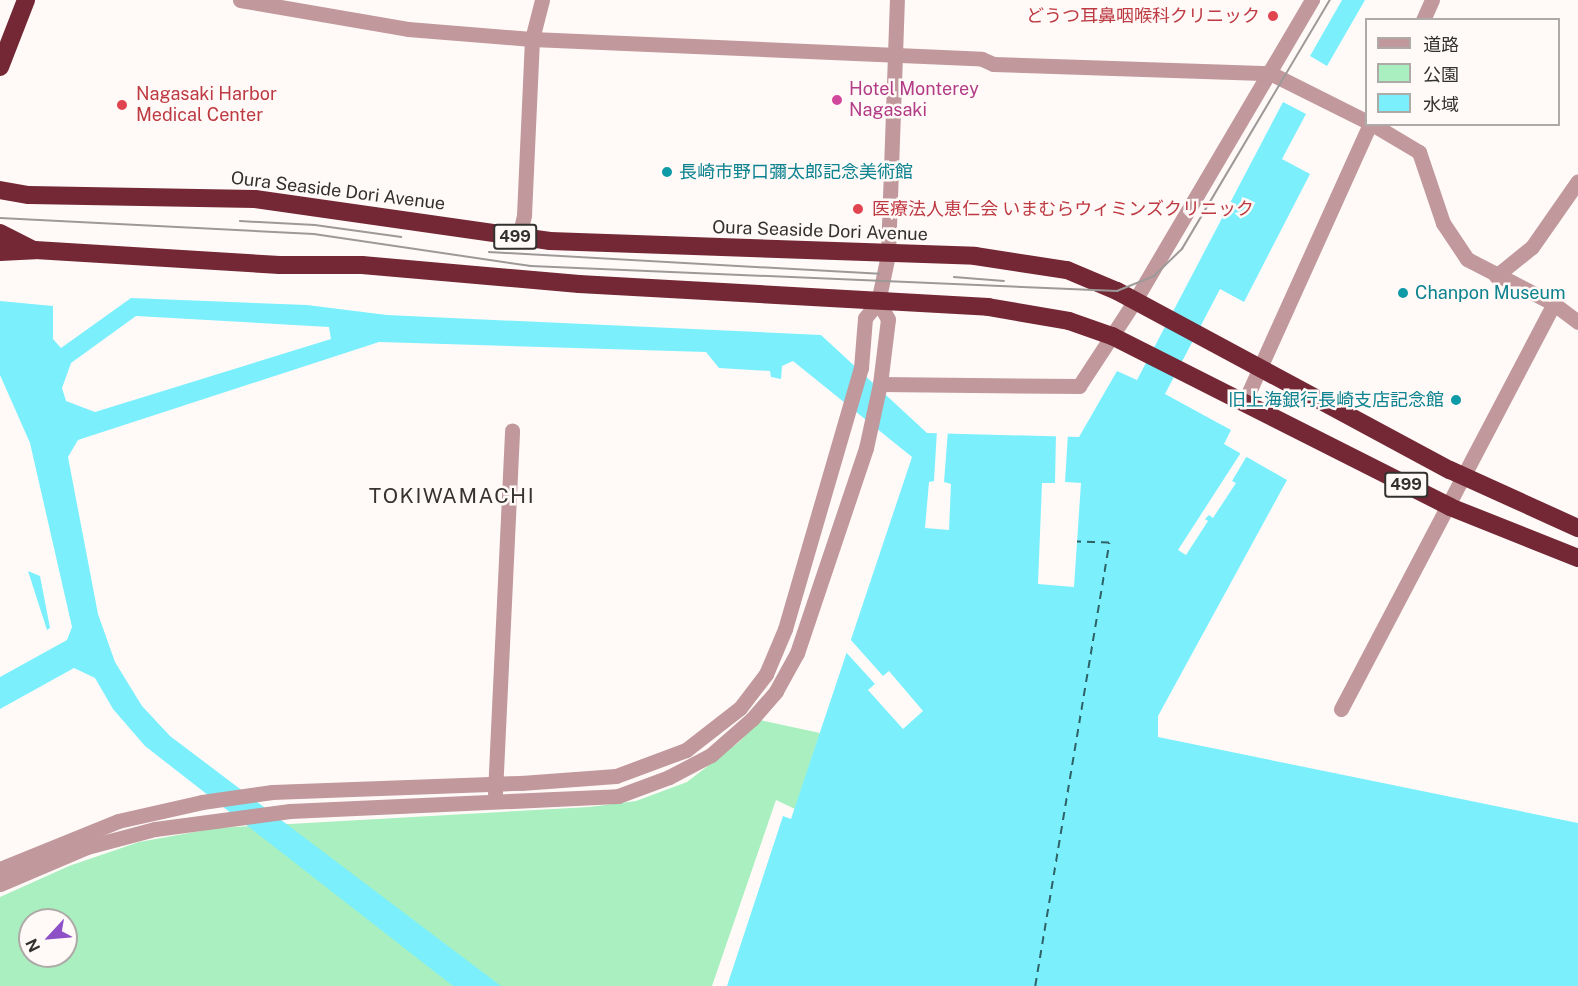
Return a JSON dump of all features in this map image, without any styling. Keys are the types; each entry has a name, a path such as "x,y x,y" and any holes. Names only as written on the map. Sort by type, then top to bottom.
{"highway":[{"path":"0,67 26,0"},
{"name":"Oura Seaside Dori Avenue","path":"0,189 29,195 255,199 373,213 519,237 888,255 1004,258 1059,268 1134,302 1465,478 1578,528"},
{"path":"0,233 35,250"},
{"name":"499","path":"0,252 35,250 280,265 362,265 579,284 988,307 1069,321 1112,336 1148,353 1450,507 1578,558"}],"street":[{"path":"240,0 408,29 532,39 982,59 993,64 1270,74 1365,121"},
{"path":"519,237 524,215 532,39 542,0"},
{"path":"0,869 118,821 202,802 272,792 496,784 616,776 648,767 686,750 740,708 776,655 861,368 865,318 878,302 888,255 897,0"},
{"path":"880,384 1079,386 1134,302 1312,0"},
{"path":"1424,18 1432,0"},
{"path":"1244,403 1370,126"},
{"path":"1374,126 1419,152 1426,163 1432,199 1456,245 1467,259 1554,304 1578,322"},
{"path":"1496,276 1532,247 1578,181"},
{"path":"0,242 35,250"},
{"path":"0,884 39,865 105,842 208,819 290,811 494,802 633,792 697,764 745,726 776,691 797,653 866,448 880,384 888,319 878,302"},
{"path":"1341,709 1450,507 1554,304"},
{"path":"494,802 512,430"}],"green space":[{"path":"760,720 820,733 795,809 776,800 712,986 0,986 0,897 69,866 139,842 217,828 589,807 636,801 687,782 739,742"}],"water":[{"path":"1342,0 1365,0 1327,66 1310,56"},
{"path":"1283,102 1306,114 1282,159 1310,174 1244,302 1220,289 1165,394 1231,430 1224,444 1287,480 1158,716 1158,737 1578,823 1578,986 727,986 783,816 791,819 912,457 793,361 782,366 781,379 771,377 770,371 719,368 706,352 379,342 78,440 68,457 98,614 115,662 142,706 170,736 501,986 453,986 145,746 113,709 95,678 74,668 0,709 0,677 67,640 72,627 30,443 0,375 0,301 53,306 53,339 61,348 131,298 307,305 387,315 821,335 927,433 1079,437 1117,371 1137,380","holes":["136,316 329,327 331,339 95,412 66,401 62,388 71,363"]},
{"path":"28,571 40,576 50,628 47,630"}],"pier":[{"path":"937,430 948,430 944,482 951,484 949,530 925,528 929,482 934,481"},
{"path":"1056,433 1068,433 1065,482 1081,483 1074,587 1038,584 1042,483 1055,483"},
{"path":"1242,451 1248,454 1232,481 1236,483 1213,518 1209,515 1205,519 1208,521 1186,555 1178,550"},
{"path":"850,639 883,676 889,671 923,711 903,729 868,690 875,684 844,650"}],"ferry route":[{"path":"1035,986 1109,543 1077,542"}],"tram line":[{"path":"0,218 314,234 531,266 1117,291 1154,276 1182,249 1330,0"},
{"path":"240,221 315,225 401,237"},
{"path":"489,252 879,274"},
{"path":"954,277 1004,281"}],"place":[{"name":"どうつ耳鼻咽喉科クリニック","path":"1273,16"},
{"name":"Hotel Monterey Nagasaki","path":"837,100"},
{"name":"Nagasaki Harbor Medical Center","path":"122,105"},
{"name":"長崎市野口彌太郎記念美術館","path":"667,172"},
{"name":"医療法人恵仁会 いまむらウィミンズクリニック","path":"858,209"},
{"name":"Chanpon Museum","path":"1403,293"},
{"name":"旧上海銀行長崎支店記念館","path":"1456,400"}],"district":[{"name":"TOKIWAMACHI","path":"452,496"}]}
